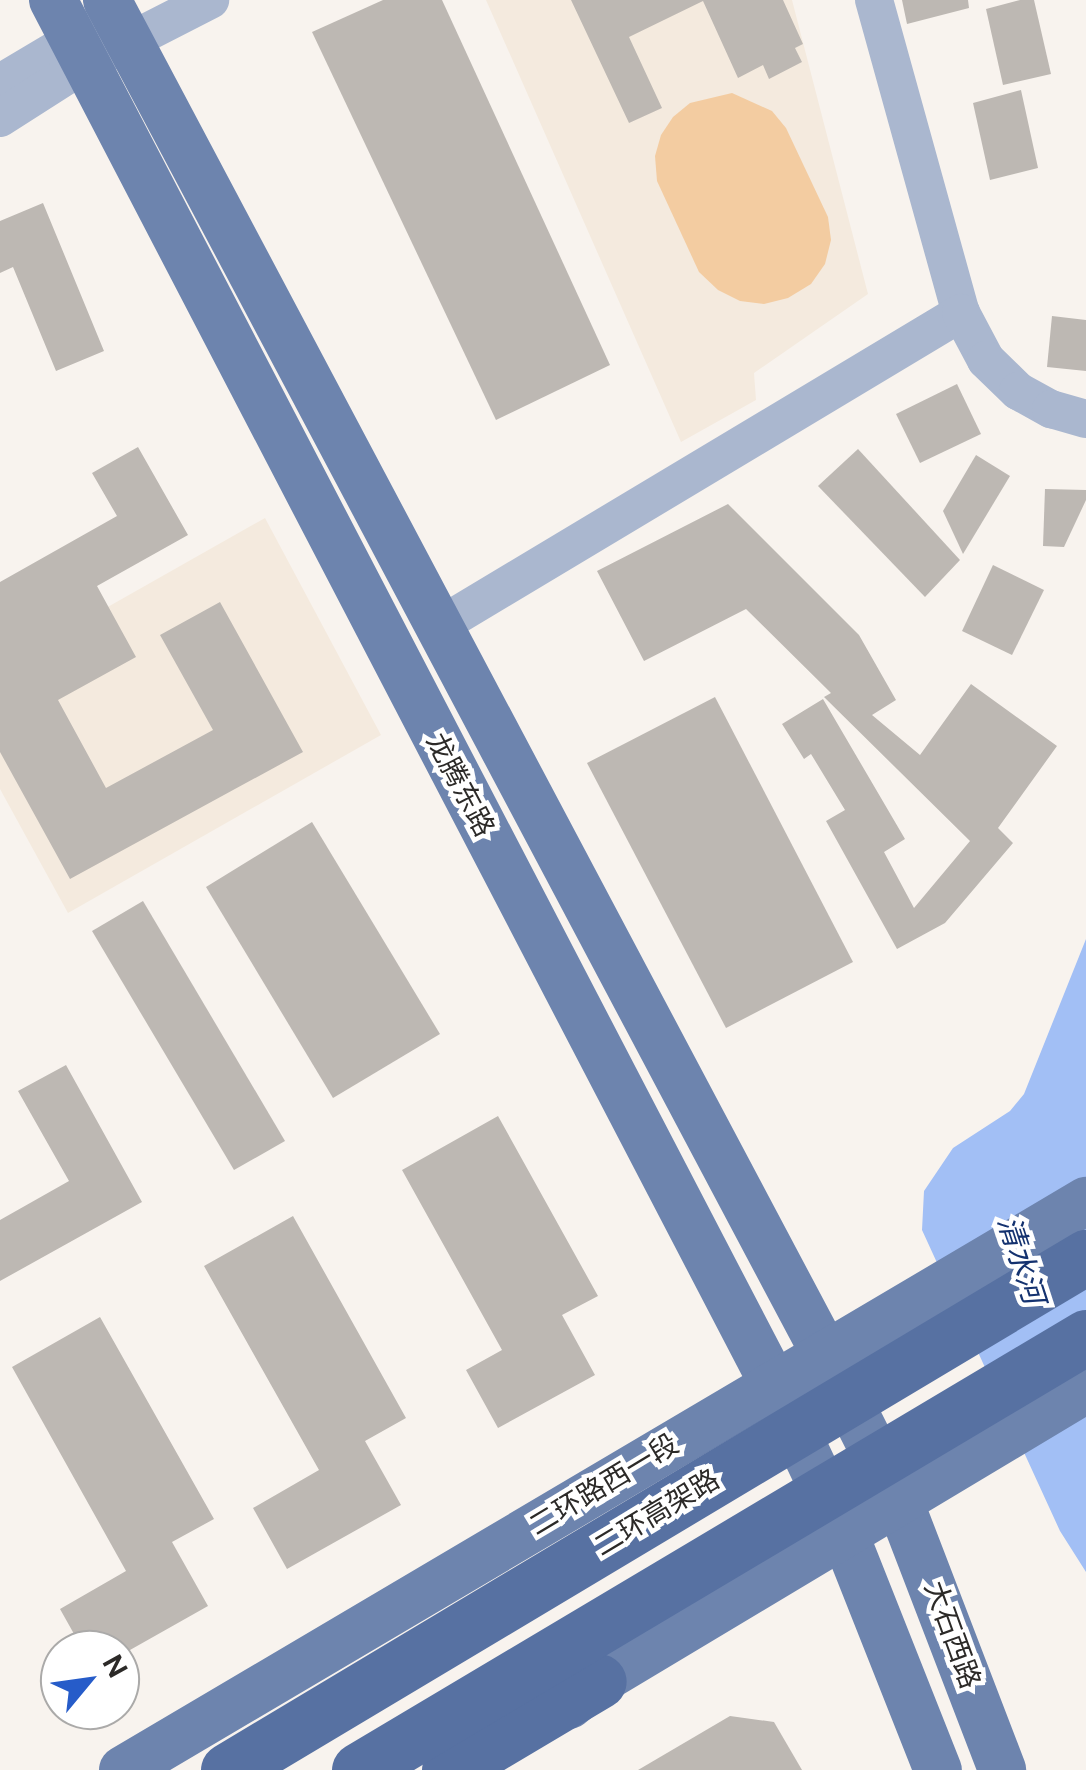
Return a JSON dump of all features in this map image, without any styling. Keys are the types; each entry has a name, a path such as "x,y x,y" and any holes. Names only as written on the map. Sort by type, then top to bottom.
{"highway":[{"name":"二环高架路","path":"228,1770 1086,1257"},
{"path":"359,1770 1086,1338"},
{"path":"449,1770 600,1681"}],"main road":[{"name":"龙腾东路","path":"117,20 825,1354 899,1501"},
{"name":"龙腾东路","path":"68,34 774,1385 844,1533"},
{"name":"二环路西一段","path":"123,1770 1086,1201"},
{"path":"489,1770 600,1681 1086,1389"},
{"name":"大石西路","path":"899,1501 1002,1770"},
{"path":"844,1533 938,1770"}],"street":[{"path":"874,0 961,313 986,360 1018,391 1051,410 1086,419"},
{"path":"0,83 68,34 117,20 200,5"},
{"path":"0,118 68,34"},
{"path":"440,626 961,313"}],"shaded area":[{"path":"486,0 792,0 868,294 754,373 756,400 681,442"},
{"path":"732,93 772,111 786,128 828,217 831,240 825,264 811,284 788,298 764,304 740,301 718,290 699,272 657,181 655,156 661,135 673,117 690,103"},
{"path":"265,518 381,735 68,913 0,789 0,668"}],"water":[{"name":"清水河","path":"1086,939 1086,1572 1060,1531 922,1230 924,1191 953,1148 1010,1111 1024,1094"}],"building":[{"path":"383,0 442,0 610,365 496,420 312,32"},
{"path":"571,0 783,0 803,44 795,48 802,62 769,79 763,65 738,78 703,1 629,37 662,108 629,123"},
{"path":"902,0 968,0 969,8 907,24"},
{"path":"1034,0 1051,74 1003,85 986,9"},
{"path":"1021,90 1038,168 990,180 973,103"},
{"path":"43,203 104,351 56,371 13,267 0,273 0,221"},
{"path":"1052,316 1086,320 1086,371 1047,367"},
{"path":"957,384 981,434 920,463 896,414"},
{"path":"138,447 188,535 97,586 136,657 58,700 106,788 213,730 160,635 220,602 303,752 70,879 0,752 0,582 117,516 92,473"},
{"path":"858,449 960,560 925,597 818,486"},
{"path":"976,455 1010,476 963,554 943,511"},
{"path":"1045,489 1086,490 1086,500 1064,547 1043,546"},
{"path":"728,504 859,635 896,700 872,715 920,755 971,684 1057,746 998,828 1013,843 945,923 897,949 826,821 845,810 811,754 804,759 782,724 823,699 905,839 884,852 914,908 970,841 824,697 831,693 746,609 644,661 597,571"},
{"path":"993,565 1044,590 1012,655 962,631"},
{"path":"715,697 853,962 726,1028 587,763"},
{"path":"312,822 440,1034 333,1098 206,887"},
{"path":"143,901 285,1141 234,1170 92,931"},
{"path":"66,1065 142,1202 0,1281 0,1220 69,1181 18,1091"},
{"path":"498,1116 598,1296 562,1315 595,1375 498,1428 466,1370 502,1350 402,1170"},
{"path":"293,1216 406,1418 365,1441 401,1505 287,1569 253,1508 319,1470 204,1266"},
{"path":"100,1317 214,1519 172,1542 208,1606 140,1644 140,1630 72,1630 60,1609 126,1571 12,1367"},
{"path":"730,1716 774,1722 802,1770 638,1770"}]}
